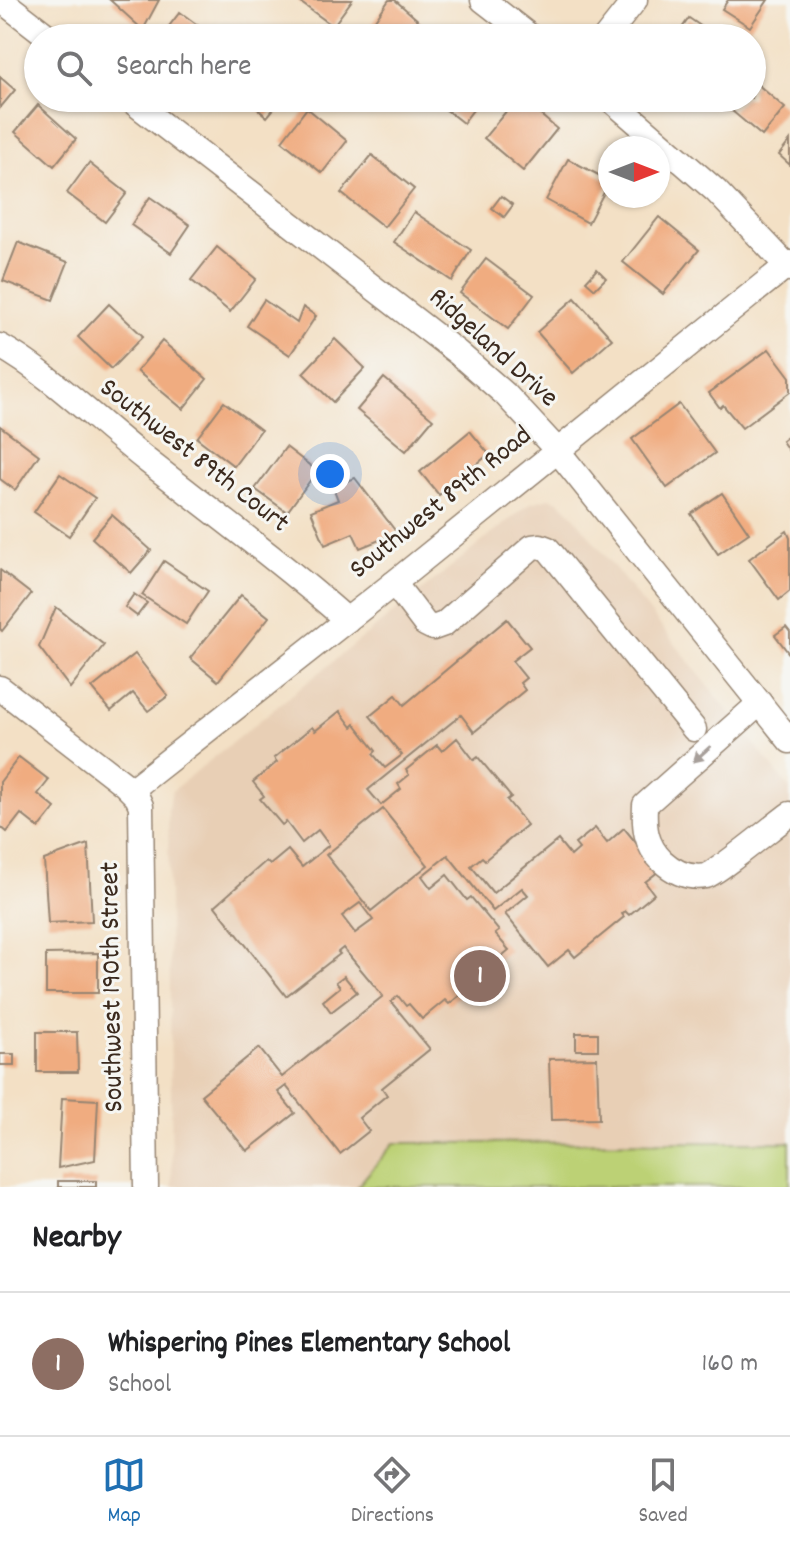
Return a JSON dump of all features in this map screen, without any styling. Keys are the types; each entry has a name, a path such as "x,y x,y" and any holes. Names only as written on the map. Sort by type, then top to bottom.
{"street":[{"path":"1,0 32,24"},
{"path":"483,0 514,24"},
{"path":"616,24 635,0"},
{"name":"Ridgeland Drive","path":"146,112 458,353 505,394 557,450 790,741"},
{"path":"625,112 716,191 789,266"},
{"name":"Southwest 89th Road","path":"131,790 789,266"},
{"name":"Southwest 89th Court","path":"0,346 300,579 347,620"},
{"path":"394,583 425,624 433,628 444,624 532,547 548,549 694,729"},
{"path":"0,688 131,790"},
{"path":"760,703 645,805 644,830 653,852 673,872 709,876 790,814"},
{"name":"Southwest 190th Street","path":"131,790 141,806 143,817 146,1187"}],"shaded area":[{"path":"549,498 559,501 569,510 790,789 790,1142 394,1143 357,1187 172,1187 168,809 172,791 523,509 531,503"}],"green space":[{"path":"790,1142 790,1187 357,1187 394,1143"}],"building":[{"path":"110,0 159,0 146,24 136,24"},
{"path":"297,0 352,0 334,24"},
{"path":"389,0 395,0 422,24 372,24"},
{"path":"728,0 768,0 752,24 745,24 722,9"},
{"path":"180,12 196,24 171,24"},
{"path":"0,77 15,90 0,108"},
{"path":"766,92 785,108 762,136 733,112 766,112"},
{"path":"32,112 46,112 76,139 54,166 15,132"},
{"path":"304,112 312,112 347,141 322,173 282,141"},
{"path":"449,112 471,112 463,123"},
{"path":"505,112 537,112 557,129 523,171 484,138"},
{"path":"790,141 790,165 779,155"},
{"path":"372,155 414,189 384,227 341,193"},
{"path":"568,159 598,175 598,204 588,223 546,200"},
{"path":"89,163 127,193 105,222 67,193"},
{"path":"501,196 513,205 504,217 492,208"},
{"path":"150,197 190,225 171,253 131,225"},
{"path":"414,212 471,250 452,281 394,242"},
{"path":"659,217 699,250 663,294 623,262"},
{"path":"18,242 68,262 53,300 3,281"},
{"path":"217,247 256,279 230,312 191,280"},
{"path":"486,259 534,295 508,329 460,293"},
{"path":"597,269 606,278 595,289 586,281"},
{"path":"575,298 612,339 573,373 537,332"},
{"path":"264,300 297,323 303,307 316,316 290,355 247,326"},
{"path":"109,304 143,336 111,369 78,337"},
{"path":"335,339 365,368 333,402 303,373"},
{"path":"162,341 207,379 183,409 137,371"},
{"path":"769,349 790,377 790,392 742,428 709,393"},
{"path":"384,378 433,419 406,451 357,410"},
{"path":"224,402 261,430 234,466 197,438"},
{"path":"679,404 715,453 667,488 632,439"},
{"path":"0,426 39,455 15,490 0,479"},
{"path":"470,431 489,454 439,495 420,472"},
{"path":"790,435 790,453 782,441"},
{"path":"286,447 317,471 287,512 255,489"},
{"path":"60,474 95,498 69,536 34,512"},
{"path":"355,478 397,533 360,548 353,533 325,545 311,511 338,500 333,487"},
{"path":"722,493 749,533 718,554 691,514"},
{"path":"112,515 151,550 131,573 92,538"},
{"path":"787,531 790,538 790,591 779,600 749,559"},
{"path":"164,561 208,591 186,624 142,595"},
{"path":"0,570 31,594 2,631 0,629"},
{"path":"134,594 147,603 137,616 125,607"},
{"path":"241,595 269,617 218,681 190,658"},
{"path":"56,607 104,645 70,688 39,647"},
{"path":"507,619 530,647 512,661 526,678 520,683 525,690 474,732 461,715 368,790 381,805 401,789 398,784 409,775 406,770 437,745 442,751 457,738 474,760 478,757 511,797 507,800 527,825 485,860 482,857 471,866 493,893 558,840 571,856 579,849 575,844 595,828 607,843 624,828 659,871 645,882 654,894 629,915 625,911 622,914 624,917 575,957 569,950 548,967 505,914 528,895 522,888 493,911 448,855 422,876 431,888 447,875 467,900 471,897 499,931 495,934 509,950 485,970 488,973 449,1004 445,1000 422,1019 398,996 391,1002 430,1049 382,1088 387,1095 359,1118 369,1131 340,1154 286,1086 278,1092 295,1113 247,1151 201,1095 259,1048 282,1077 383,996 343,948 338,952 340,954 286,996 215,906 266,861 270,865 288,850 302,867 329,845 318,830 302,843 286,822 282,825 260,799 264,796 253,782 277,762 274,758 312,727 315,731 340,711 352,727 355,724 385,768 402,755 370,716 396,695 404,705","holes":["383,809 428,865 371,911 326,855","360,903 373,920 355,933 342,916"]},
{"path":"786,627 790,632 790,655 775,635"},
{"path":"135,654 168,696 148,711 133,693 111,711 92,688"},
{"path":"19,757 49,780 38,794 55,808 39,828 21,814 7,832 0,826 0,782"},
{"path":"88,844 92,921 48,923 44,860"},
{"path":"98,953 98,993 46,993 46,954"},
{"path":"344,976 357,992 331,1012 323,1001 340,987 336,982"},
{"path":"37,1032 77,1032 78,1072 37,1072"},
{"path":"576,1033 598,1033 598,1050 576,1050"},
{"path":"0,1054 14,1054 14,1065 0,1065"},
{"path":"597,1058 599,1119 551,1120 549,1059"},
{"path":"62,1098 98,1100 95,1160 58,1168"},
{"path":"58,1181 96,1181 96,1187 58,1187"}],"place":[{"name":"Whispering Pines Elementary School","path":"480,976"}]}
